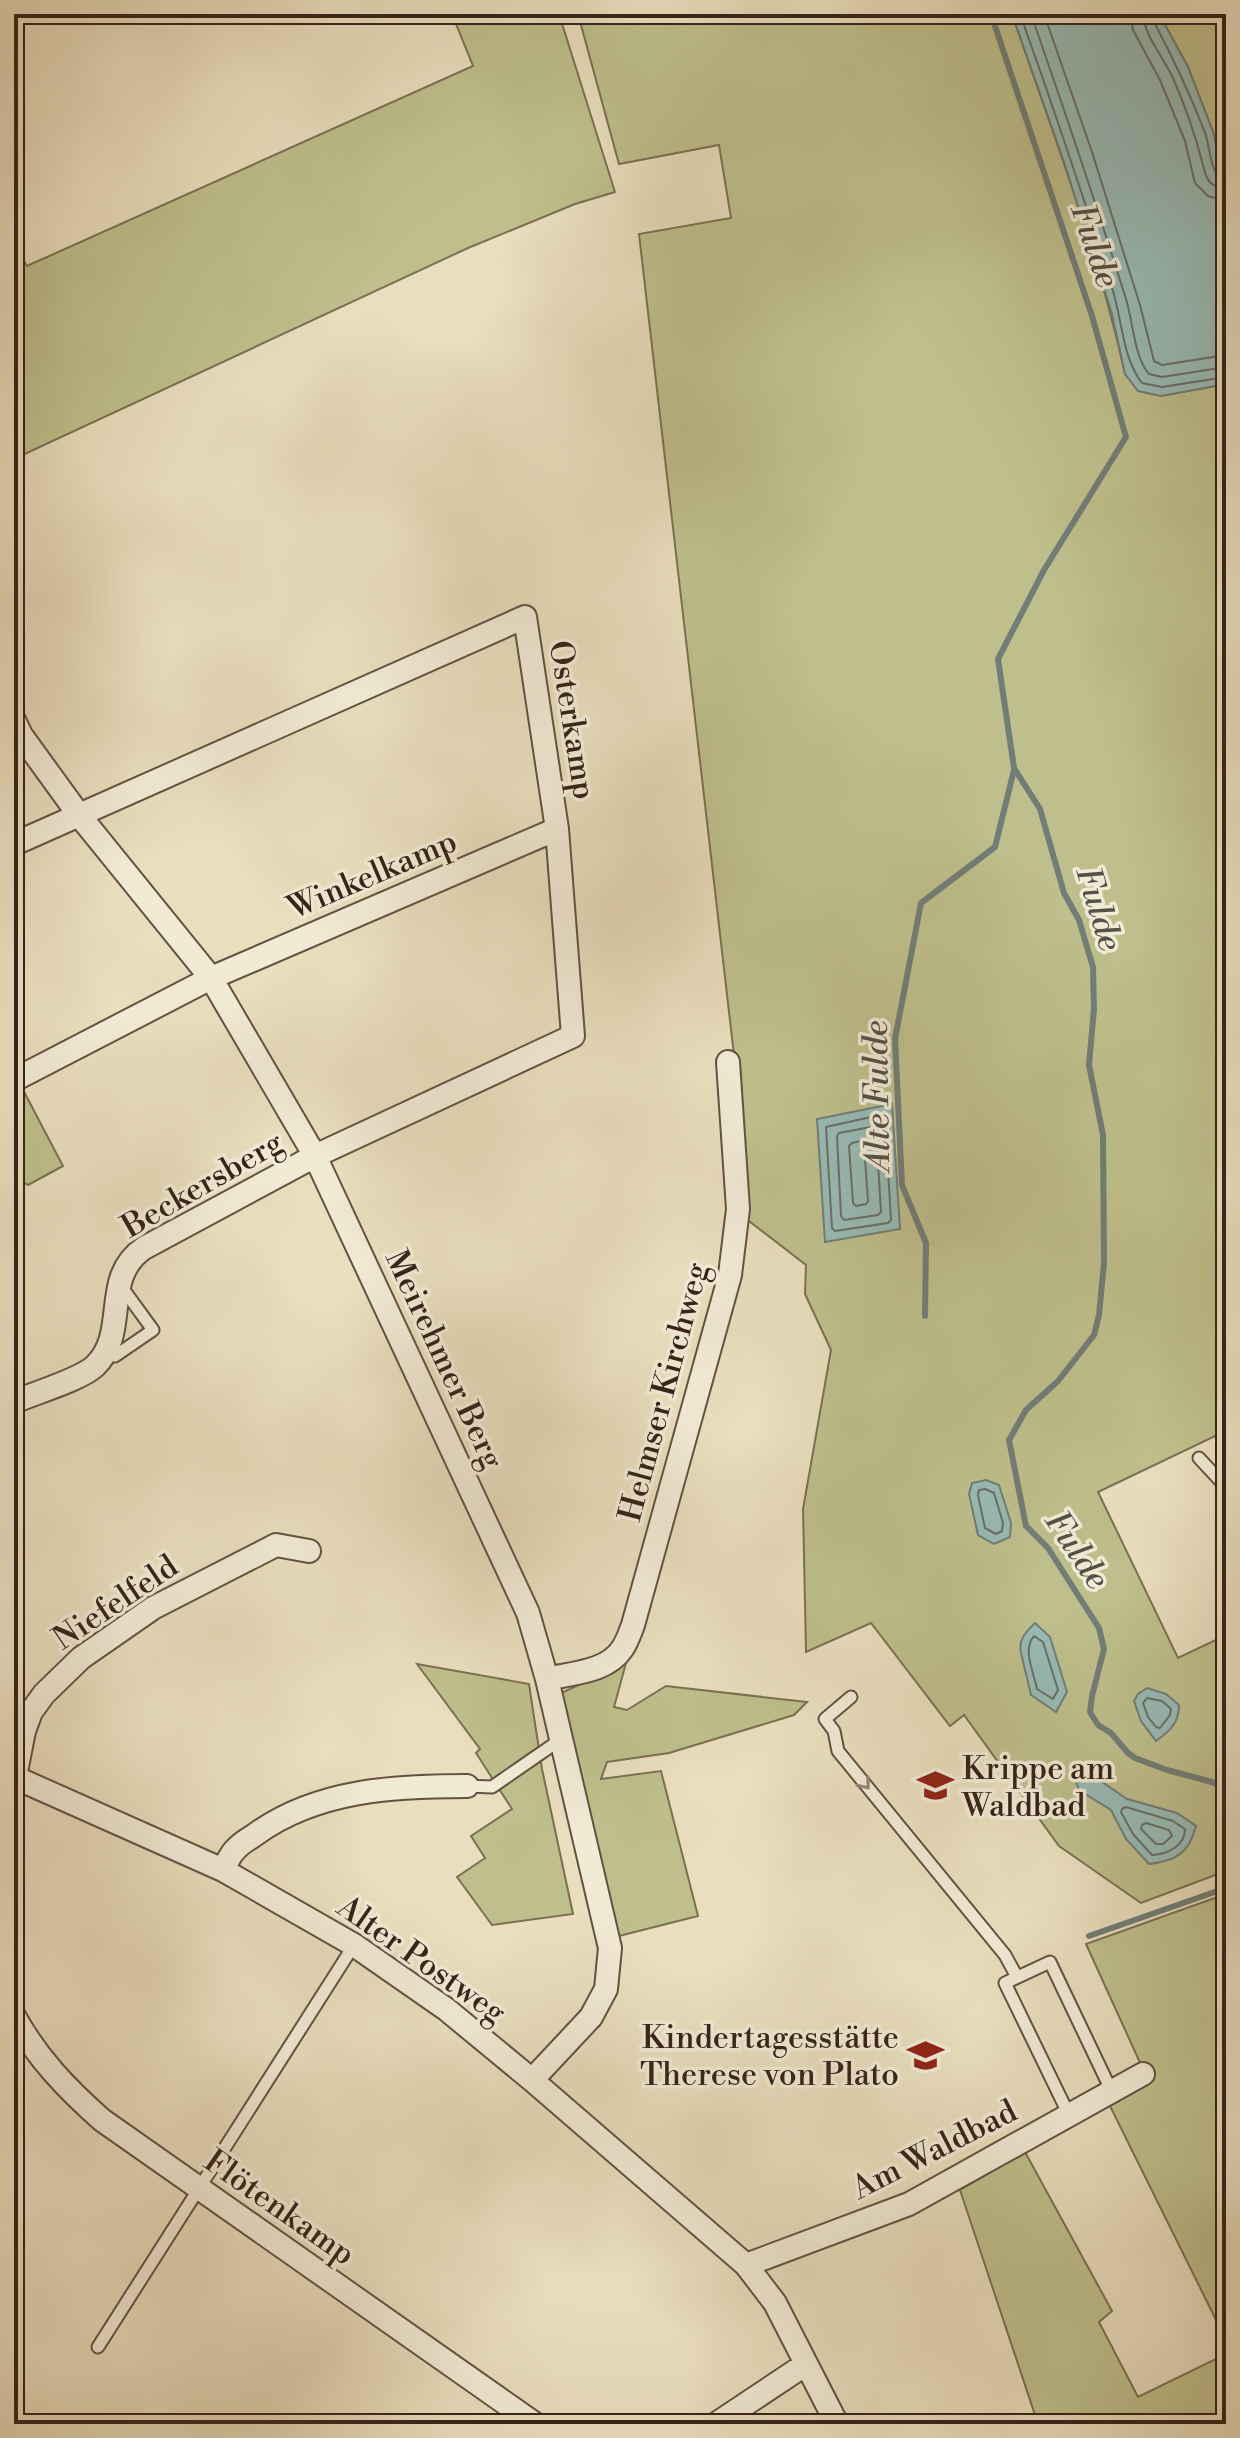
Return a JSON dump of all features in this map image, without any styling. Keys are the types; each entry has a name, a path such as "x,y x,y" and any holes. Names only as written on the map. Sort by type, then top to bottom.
{"street":[{"name":"Osterkamp","path":"79,815 525,617 557,829 573,1036 315,1156"},
{"name":"Meirehmer Berg","path":"14,720 21,735 79,815 211,978 315,1156 528,1613 560,1740 574,1777 610,1948 606,1989 590,2018 532,2080"},
{"path":"14,844 79,815"},
{"name":"Winkelkamp","path":"14,1080 211,978 557,829"},
{"name":"Helmser Kirchweg","path":"547,1679 602,1666 622,1650 633,1625 730,1275 738,1209 728,1062"},
{"name":"Beckersberg","path":"104,1355 116,1317 118,1281 126,1265 144,1248 315,1156"},
{"path":"14,1402 88,1371 104,1355"},
{"name":"Niefelfeld","path":"14,1778 31,1712 44,1694 81,1658 153,1608 276,1545 309,1551"},
{"name":"Alter Postweg","path":"14,1778 223,1870 354,1945 446,2009 746,2265 775,2303 837,2424"},
{"path":"223,1870 235,1849 268,1825 313,1803 358,1792 421,1786 467,1786"},
{"name":"Flötenkamp","path":"14,2016 27,2040 69,2091 102,2120 535,2424"},
{"name":"Am Waldbad","path":"746,2265 909,2204 1143,2074"},
{"path":"716,2424 806,2364"}],"lane":[{"path":"104,1355 115,1356 153,1330 118,1281"},
{"path":"1199,1458 1226,1487"},
{"path":"851,1697 825,1719 834,1731 838,1751 1005,1955 1017,1977"},
{"path":"467,1786 492,1787 560,1740"},
{"path":"98,2347 354,1945"},
{"path":"1069,2115 1005,1983 1050,1962 1112,2092"}],"green space":[{"path":"452,14 559,14 615,192 575,204 468,248 14,459 14,257 20,254 27,266 473,66"},
{"path":"578,14 1012,14 1088,237 1125,374 1161,396 1226,384 1226,1453 1215,1436 1098,1492 1178,1658 1226,1635 1226,1871 1141,1903 1059,1846 964,1715 950,1726 871,1623 806,1652 803,1509 831,1350 805,1294 806,1265 745,1218 737,1081 639,234 731,218 719,145 619,164"},
{"path":"1159,14 1226,14 1226,186 1213,132 1188,67"},
{"path":"21,1086 63,1166 28,1185 14,1177 14,1090"},
{"path":"626,1663 614,1707 627,1710 666,1686 807,1702 794,1715 669,1753 607,1762 601,1779 661,1771 698,1916 619,1936 559,1694"},
{"path":"417,1664 529,1684 542,1769 573,1914 492,1925 457,1877 485,1858 471,1836 512,1809 476,1753 480,1749"},
{"path":"1226,1894 1226,2340 1107,2100 1147,2078 1086,1944"},
{"path":"1025,2152 1112,2311 1099,2322 1138,2397 1226,2354 1226,2424 1038,2424 960,2190"}],"water":[{"path":"1012,14 1159,14 1188,67 1213,132 1226,186 1226,384 1161,396 1138,391 1125,374 1112,314 1064,162"},
{"path":"892,1104 900,1229 825,1242 817,1119"},
{"path":"986,1480 999,1485 1011,1523 1010,1537 994,1544 978,1535 969,1494 972,1483"},
{"path":"1035,1623 1050,1637 1067,1692 1056,1712 1031,1695 1021,1653 1022,1640"},
{"path":"1147,1688 1166,1694 1179,1705 1173,1726 1156,1741 1141,1721 1134,1701"},
{"path":"1082,1768 1127,1799 1177,1813 1196,1826 1185,1850 1166,1861 1149,1864 1126,1839 1111,1810 1079,1790 1074,1776"}],"waterway":[{"name":"Fulde","path":"991,14 1092,316 1126,437 1044,570 998,659 1014,768 1040,809 1064,893 1079,920 1093,967 1094,1009 1089,1065 1103,1135 1104,1263 1094,1335 1058,1381 1026,1410 1009,1440 1026,1526 1048,1548 1099,1628 1104,1649 1090,1712 1098,1725 1111,1733 1135,1758 1226,1789"},
{"name":"Alte Fulde","path":"925,1316 926,1243 902,1185 895,1039 921,903 995,847 1014,770"},
{"path":"1089,1936 1226,1888"}],"place":[{"name":"Krippe am Waldbad","path":"936,1786"},
{"name":"Kindertagesstätte Therese von Plato","path":"925,2055"}]}
